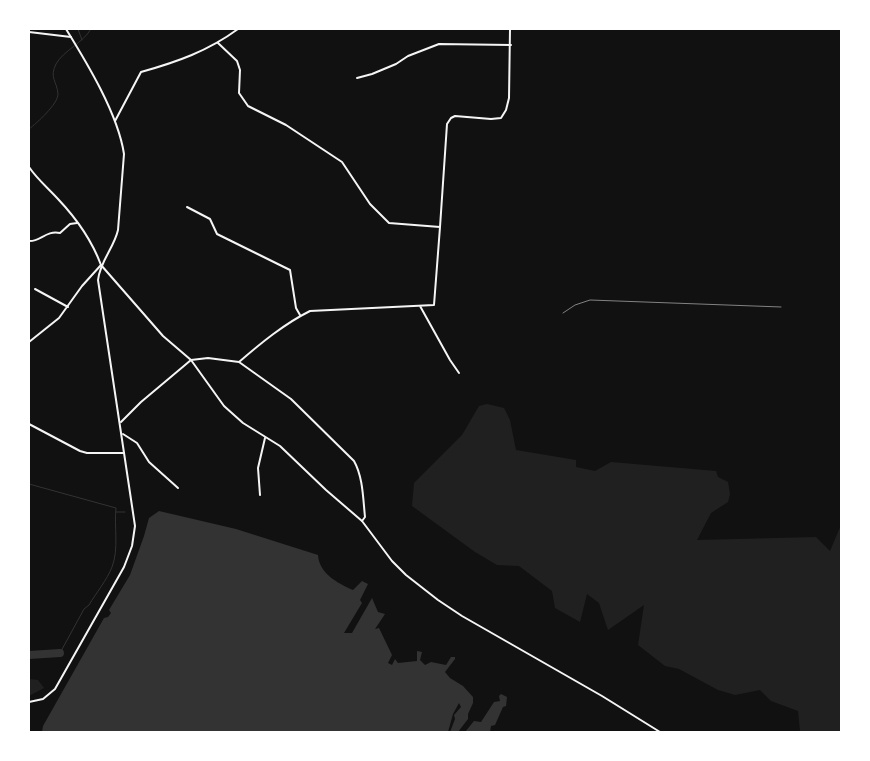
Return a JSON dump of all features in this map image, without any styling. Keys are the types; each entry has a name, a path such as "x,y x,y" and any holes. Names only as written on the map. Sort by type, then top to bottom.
{"street":[{"path":"29,342 52,325 101,265 115,242 119,224 124,154 122,143 115,121 82,53 66,29"},
{"path":"115,121 141,72 177,62 218,43 238,29"},
{"path":"239,362 262,343 310,311 434,305 447,124 455,116 501,118 506,110 509,98 510,29"},
{"path":"29,32 72,38"},
{"path":"218,43 237,60 240,70 239,93 248,106 286,125 342,162 370,204 389,223 440,227"},
{"path":"357,78 372,74 396,64 408,56 439,44 511,45"},
{"path":"29,167 77,223 92,244 101,265 163,336 190,360 224,406 243,423 280,446 362,521 399,569 448,608 602,696 660,732"},
{"path":"187,206 210,219 217,234 290,270 296,308 301,316"},
{"path":"29,241 34,241 44,234 60,233 70,224 77,223"},
{"path":"29,702 43,698 55,688 124,567 132,546 136,526 99,286 101,265"},
{"path":"35,289 68,307"},
{"path":"420,306 453,367 459,373"},
{"path":"121,422 141,402 190,360 208,358 239,362 291,399 354,461 361,484 365,517 362,521"},
{"path":"29,424 80,451 87,453 125,453"},
{"path":"123,434 137,443 149,462 178,488"},
{"path":"260,496 258,468 265,438"}],"lane":[{"path":"564,313 575,305 590,300 781,307"}],"shaded area":[{"path":"487,404 504,408 510,420 516,450 576,460 576,467 595,471 611,462 716,471 718,477 728,482 730,494 728,502 711,513 697,540 816,537 830,551 841,525 841,732 800,731 798,711 771,701 760,690 735,695 718,690 679,669 665,666 638,645 644,605 608,630 599,603 587,594 580,622 555,608 552,591 519,566 497,565 475,552 412,506 414,483 462,435 479,406"},
{"path":"159,511 236,529 318,555 325,572 341,584 353,590 362,581 368,584 360,600 362,603 344,633 352,633 372,598 378,612 385,614 375,629 379,628 392,655 388,663 392,665 395,659 398,663 417,661 417,651 422,652 420,660 425,665 431,662 446,665 451,657 455,657 445,672 450,678 463,686 473,697 468,719 458,732 450,732 455,719 454,715 461,707 459,703 453,714 448,732 42,732 43,726 104,618 108,617 111,613 109,610 130,575 149,518"},
{"path":"29,679 38,680 44,688 29,696"},
{"path":"501,694 507,697 506,706 503,707 495,725 491,726 490,732 465,732 474,721 481,722 494,702 500,701 499,696"}],"waterway":[{"path":"78,29 82,40"},
{"path":"29,129 55,103 58,94 53,73 59,59 83,39 91,29"},
{"path":"29,484 116,508 116,545 112,567 89,605 84,609 60,653"},
{"path":"116,512 125,512"},
{"path":"29,655 60,653"}]}
